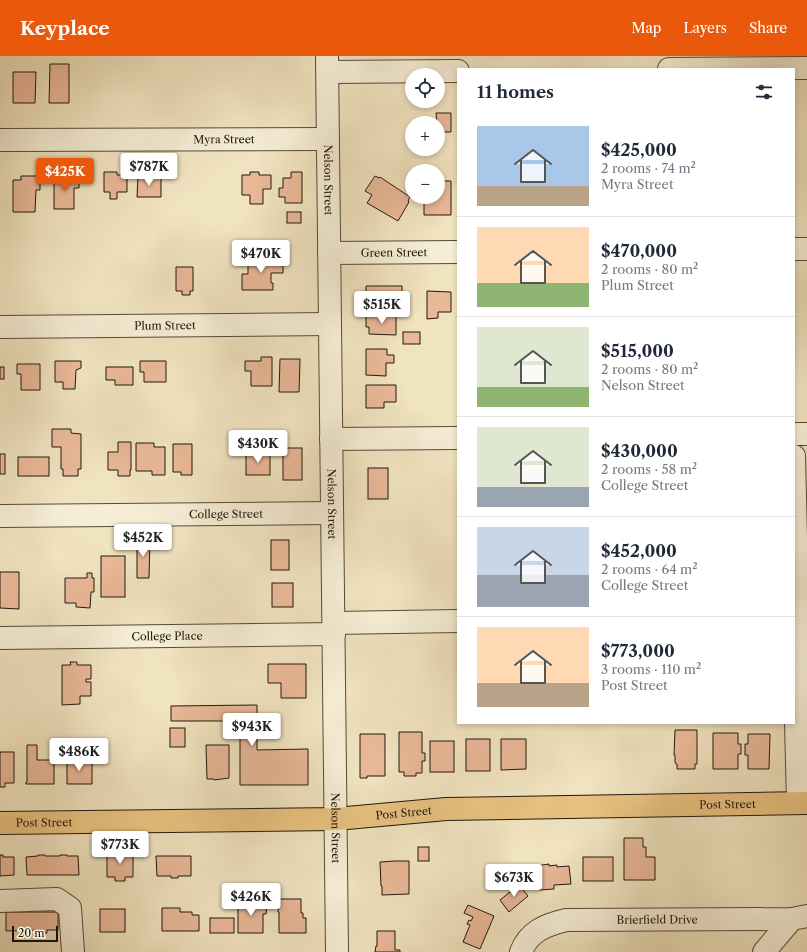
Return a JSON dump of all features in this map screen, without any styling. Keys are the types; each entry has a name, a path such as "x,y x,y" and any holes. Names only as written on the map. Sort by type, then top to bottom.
{"main road":[{"name":"Post Street","path":"0,823 336,819 446,809 802,803"}],"street":[{"path":"328,64 457,71"},
{"name":"Nelson Street","path":"328,64 331,513 334,629 337,952"},
{"path":"700,68 794,65"},
{"name":"Myra Street","path":"0,140 328,139"},
{"path":"795,249 807,249"},
{"name":"Green Street","path":"329,253 457,252"},
{"name":"Plum Street","path":"0,327 330,324"},
{"path":"795,434 807,434"},
{"path":"331,439 457,438"},
{"path":"795,483 800,618 796,722 802,803"},
{"name":"College Street","path":"0,516 331,513"},
{"path":"334,629 457,622"},
{"name":"College Place","path":"0,638 334,629"},
{"path":"0,900 57,899 70,908 73,952"},
{"path":"764,952 799,918"},
{"name":"Brierfield Drive","path":"521,952 532,934 547,925 566,920 799,918"}],"building":[{"path":"50,64 69,64 69,103 49,103"},
{"path":"13,72 36,72 35,103 13,103"},
{"path":"436,113 451,113 451,132 445,132 445,116 436,116"},
{"path":"104,172 117,172 117,175 127,175 127,192 117,192 117,199 110,199 110,192 104,192"},
{"path":"250,172 259,172 259,175 271,175 271,189 263,189 263,204 250,204 250,195 242,195 242,175 250,175"},
{"path":"291,172 302,172 302,203 285,203 285,197 279,197 279,188 283,188 283,178 291,178"},
{"path":"21,176 40,176 40,190 36,190 35,212 13,212 13,180 21,180"},
{"path":"138,176 161,176 161,197 137,197"},
{"path":"375,176 380,177 405,194 405,204 408,204 398,221 367,203 372,195 365,191"},
{"path":"54,177 79,177 79,188 74,188 74,209 54,209"},
{"path":"445,181 451,181 451,215 424,215 424,204 445,204"},
{"path":"287,212 301,212 301,223 287,223"},
{"path":"248,259 283,259 283,273 271,273 273,290 242,290 242,274 248,274"},
{"path":"176,267 193,267 193,291 190,291 190,295 182,295 182,291 176,291"},
{"path":"366,286 402,286 402,296 397,296 397,305 369,305 369,293 366,293"},
{"path":"427,291 451,292 451,312 438,312 438,318 427,319"},
{"path":"366,316 396,316 396,335 369,334 369,327 366,327"},
{"path":"403,332 420,332 420,344 403,344"},
{"path":"366,349 387,349 387,355 394,355 394,363 386,363 386,376 366,375"},
{"path":"261,357 272,357 272,386 251,386 251,371 245,371 245,361 261,361"},
{"path":"280,359 300,359 299,392 279,392"},
{"path":"55,361 81,361 81,368 76,370 75,389 63,389 63,382 55,382"},
{"path":"140,361 166,361 166,382 144,382 144,372 140,372"},
{"path":"17,364 40,364 40,390 21,390 21,374 17,374"},
{"path":"0,367 4,367 4,379 0,379"},
{"path":"106,367 133,367 133,385 115,385 115,380 106,380"},
{"path":"366,385 396,385 396,402 384,402 384,408 366,408"},
{"path":"52,429 71,429 71,433 81,434 81,469 78,469 78,476 63,476 63,469 61,469 61,447 52,447"},
{"path":"118,442 131,442 130,476 118,476 118,470 108,470 108,452 118,452"},
{"path":"136,443 154,443 154,447 165,447 165,475 152,475 152,471 136,471"},
{"path":"173,444 192,444 192,475 181,475 181,472 173,472"},
{"path":"283,448 302,448 302,480 283,480"},
{"path":"246,452 270,452 270,475 246,475"},
{"path":"0,454 5,454 5,474 0,474"},
{"path":"18,457 49,457 49,476 18,476"},
{"path":"368,468 388,468 388,499 368,499"},
{"path":"137,539 150,539 149,578 137,578"},
{"path":"271,540 289,540 289,570 271,570"},
{"path":"101,556 125,556 125,597 101,597"},
{"path":"0,572 19,572 19,609 0,608"},
{"path":"87,573 92,573 92,578 94,578 94,592 91,592 90,608 76,607 76,603 65,603 65,578 87,578"},
{"path":"272,583 293,583 293,607 272,607"},
{"path":"70,662 77,662 77,665 91,665 91,679 86,679 86,682 91,682 91,696 80,696 80,704 62,705 62,665 71,665"},
{"path":"268,664 306,664 306,698 281,698 281,683 268,683"},
{"path":"257,705 257,750 308,749 308,785 240,785 240,721 171,721 171,706"},
{"path":"170,728 185,728 185,747 170,747"},
{"path":"675,730 697,730 697,764 695,764 695,769 677,769 674,755"},
{"path":"399,732 422,732 422,753 425,753 425,761 422,761 422,773 416,773 416,776 404,776 404,772 399,772"},
{"path":"713,733 738,733 738,744 741,744 741,754 738,754 738,769 713,769"},
{"path":"360,734 385,734 385,776 367,776 367,778 360,778"},
{"path":"748,734 770,734 769,769 748,769 748,755 745,755 745,744 748,744"},
{"path":"466,739 490,739 490,771 466,771"},
{"path":"501,739 526,739 526,769 501,770"},
{"path":"430,741 454,741 454,772 430,772"},
{"path":"27,745 37,745 37,760 54,760 54,784 26,784"},
{"path":"206,745 229,745 229,778 214,780 207,779"},
{"path":"0,752 14,752 14,783 5,783 5,787 0,787"},
{"path":"69,758 73,758 73,760 92,760 92,784 67,784 67,760 69,760"},
{"path":"624,838 643,838 643,847 646,847 646,857 655,857 655,880 624,880"},
{"path":"418,847 429,847 429,861 418,861"},
{"path":"107,851 133,851 133,877 125,877 125,881 115,881 115,877 107,877"},
{"path":"0,855 3,855 3,857 14,857 14,875 0,876"},
{"path":"38,855 78,856 79,875 27,875 26,857"},
{"path":"156,856 191,856 191,876 178,876 178,878 171,878 171,876 157,876"},
{"path":"583,857 613,857 613,881 583,881"},
{"path":"409,861 409,894 382,895 380,862"},
{"path":"549,864 549,866 557,865 557,867 569,866 571,884 554,885 554,889 539,890 536,866"},
{"path":"519,885 528,896 509,912 500,900"},
{"path":"279,899 301,899 301,913 303,913 303,918 306,918 306,933 279,933"},
{"path":"238,902 267,902 266,914 263,914 263,933 238,933"},
{"path":"468,905 494,916 480,949 463,942 470,925 467,924 473,917 464,913"},
{"path":"162,908 180,908 180,912 192,912 192,915 199,915 199,931 162,931"},
{"path":"100,909 125,909 125,932 100,932"},
{"path":"6,912 58,912 58,930 47,930 47,933 39,933 39,930 6,931"},
{"path":"210,918 234,918 234,933 210,933"},
{"path":"377,931 395,931 395,950 400,950 400,952 375,952 377,946"}]}
